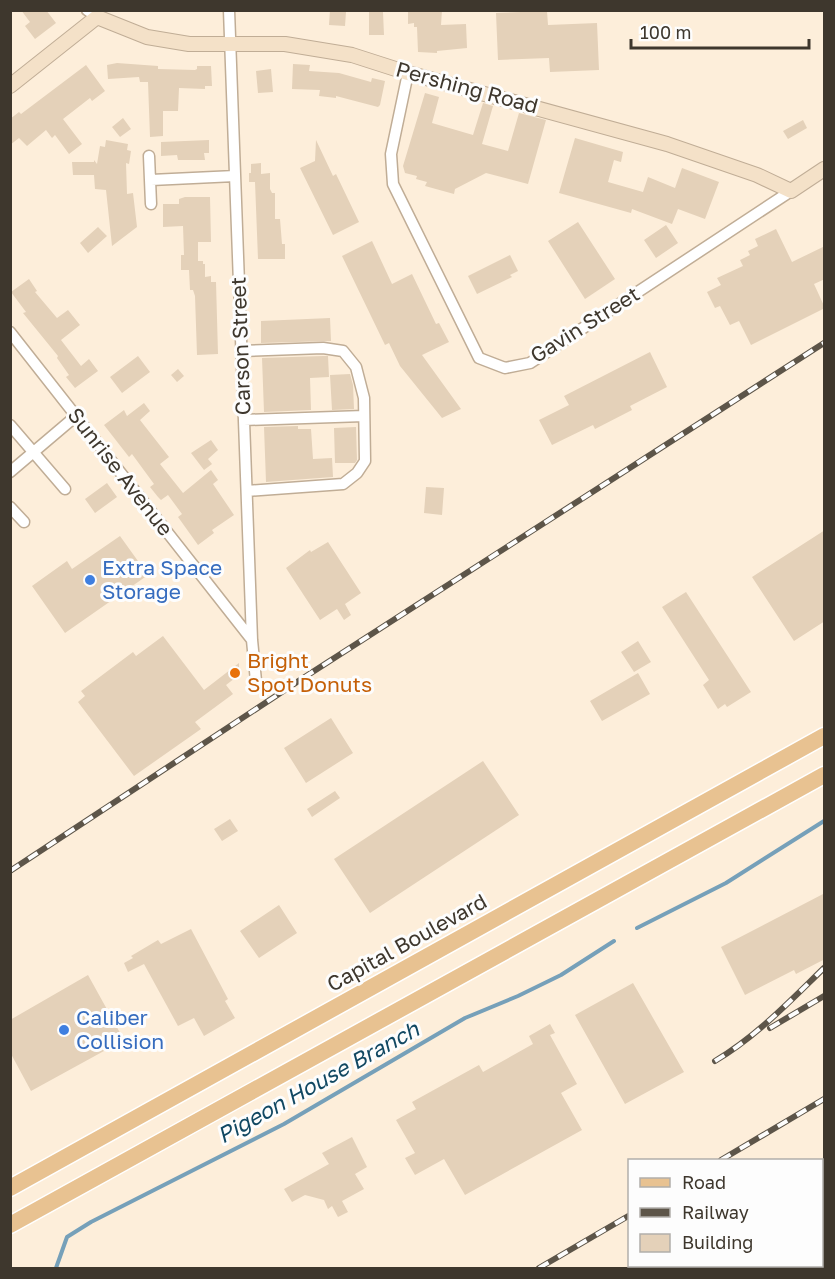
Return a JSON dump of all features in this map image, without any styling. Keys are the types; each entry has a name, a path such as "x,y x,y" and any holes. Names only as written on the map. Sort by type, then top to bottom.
{"main road":[{"name":"Capital Boulevard","path":"10,1188 825,736"},
{"path":"10,1225 825,775"}],"street":[{"name":"Carson Street","path":"229,10 252,640 256,681"},
{"name":"Pershing Road","path":"92,14 147,37 189,44 285,44 352,55 408,73 664,143 757,174 791,191"},
{"path":"10,86 92,14"},
{"name":"Gavin Street","path":"408,73 391,154 393,184 479,357 505,368 530,363 791,191"},
{"path":"149,156 151,204"},
{"path":"791,191 825,169"},
{"path":"151,180 235,176"},
{"name":"Sunrise Avenue","path":"10,332 252,640"},
{"path":"242,351 323,348 343,351 356,367 364,398 365,461 357,473 343,484 247,491"},
{"path":"10,472 76,416"},
{"path":"244,420 364,416"},
{"path":"10,425 65,489"},
{"path":"10,507 24,522"}],"building":[{"path":"21,10 46,10 56,23 35,39 25,26 30,22"},
{"path":"330,10 346,12 345,26 329,25"},
{"path":"408,10 442,10 441,25 466,24 467,48 437,51 437,53 418,52 417,27 414,27 414,23 408,24"},
{"path":"547,11 548,25 597,23 599,70 550,72 549,58 498,60 496,13"},
{"path":"369,12 383,12 384,35 369,35"},
{"path":"117,63 158,66 158,69 195,70 197,66 211,66 212,86 205,86 205,89 179,88 178,111 163,111 163,136 150,137 148,82 140,82 139,77 108,79 107,65"},
{"path":"293,64 310,65 309,71 339,73 371,82 372,78 385,81 380,105 378,107 336,96 336,98 319,96 320,90 292,89"},
{"path":"86,65 105,91 92,101 90,98 63,119 82,144 69,154 55,135 52,138 46,130 27,146 19,138 10,145 10,119 19,112 21,114"},
{"path":"271,69 273,92 258,93 256,71"},
{"path":"425,93 439,97 432,123 473,135 483,103 493,106 482,144 508,151 519,113 546,120 528,184 486,173 455,189 454,194 425,186 427,182 405,173 403,166"},
{"path":"123,118 131,129 120,137 112,127"},
{"path":"803,120 807,128 788,139 783,131"},
{"path":"575,138 623,152 621,162 614,160 608,182 643,192 648,177 675,188 682,168 719,182 705,219 678,209 672,224 632,209 631,213 559,193"},
{"path":"106,140 128,144 127,150 131,151 129,164 126,163 127,194 133,193 137,227 112,246 106,190 95,189 94,175 73,175 72,162 94,162 94,160 97,164 100,146 105,147"},
{"path":"209,140 209,153 204,153 205,160 178,160 177,155 161,156 161,142"},
{"path":"316,140 333,176 336,174 359,222 333,235 300,168 315,161"},
{"path":"261,163 261,174 270,173 270,189 272,193 275,193 275,219 280,219 282,244 285,244 285,259 258,259 255,182 249,182 249,173 251,173 251,164"},
{"path":"210,197 211,242 198,242 198,261 203,261 205,264 205,277 211,276 211,282 216,282 218,354 197,355 195,296 193,290 190,290 189,270 181,270 181,255 184,255 183,226 163,227 163,204 179,204 179,199"},
{"path":"578,222 615,279 585,299 548,241"},
{"path":"666,225 678,243 656,258 644,240"},
{"path":"98,227 107,236 88,253 80,243"},
{"path":"776,229 792,262 825,246 825,279 814,284 825,308 751,345 739,321 730,325 720,306 715,308 707,292 721,285 717,278 743,266 740,260 750,255 748,251 758,246 755,239"},
{"path":"372,241 392,284 412,274 436,324 439,323 449,342 422,355 461,409 442,418 400,366 389,343 385,345 342,256"},
{"path":"510,255 518,271 510,275 512,277 477,294 468,276"},
{"path":"29,279 37,291 35,292 57,318 68,310 80,325 61,340 81,366 89,359 98,371 75,388 66,377 69,375 57,358 58,356 23,313 26,312 11,292"},
{"path":"330,318 331,341 261,343 261,321"},
{"path":"650,352 667,387 630,406 632,410 595,429 593,425 552,445 539,420 569,405 564,396"},
{"path":"138,356 150,372 122,393 110,377"},
{"path":"328,356 329,377 310,378 311,410 264,412 262,358"},
{"path":"178,369 184,376 177,382 171,375"},
{"path":"350,374 354,409 332,410 330,375"},
{"path":"144,403 150,411 140,420 169,457 160,464 183,493 211,470 218,480 213,484 234,515 212,530 214,533 198,545 178,517 182,514 168,495 161,500 158,497 150,487 154,484 132,454 129,457 104,425 124,410 127,416"},
{"path":"298,426 298,429 311,429 313,459 332,458 333,477 266,482 264,427"},
{"path":"356,427 357,460 355,463 335,463 334,428"},
{"path":"211,440 218,450 208,459 212,464 204,470 191,453"},
{"path":"107,483 117,497 95,513 85,499"},
{"path":"426,487 444,488 442,515 424,513"},
{"path":"825,530 825,621 794,641 752,577"},
{"name":"Extra Space Storage","path":"120,536 148,575 65,633 32,586 67,561 72,569"},
{"path":"328,542 361,593 345,604 351,615 344,620 337,609 320,620 286,568 310,550 311,552"},
{"path":"686,592 751,692 727,707 725,704 718,709 703,685 709,680 662,607"},
{"path":"163,636 204,690 239,663 239,675 226,685 233,694 195,722 201,729 134,776 78,702 85,696 81,691 133,652 136,656"},
{"path":"638,641 651,662 634,672 621,652"},
{"path":"638,673 650,694 602,721 590,701"},
{"path":"331,718 353,753 306,783 284,748"},
{"path":"483,761 519,815 370,913 334,859"},
{"path":"335,791 340,798 312,817 307,809"},
{"path":"230,819 238,831 222,841 214,829"},
{"path":"825,893 825,959 796,974 794,970 745,995 721,947"},
{"path":"279,905 297,933 259,958 240,931"},
{"path":"191,929 228,999 225,1001 235,1018 204,1036 194,1018 178,1026 144,964 128,972 124,963 133,958 131,956 158,940 161,944"},
{"name":"Caliber Collision","path":"88,975 124,1040 31,1091 10,1052 10,1020"},
{"path":"633,983 684,1072 625,1104 575,1015"},
{"path":"550,1024 555,1033 550,1035 577,1084 561,1093 582,1130 465,1195 444,1159 415,1175 405,1158 415,1153 396,1120 416,1109 412,1102 479,1065 483,1072 533,1044 529,1036"},
{"path":"352,1137 367,1167 355,1174 364,1189 342,1201 348,1212 338,1217 332,1206 328,1209 324,1200 305,1195 292,1202 284,1189 329,1164 322,1153"}],"waterway":[{"name":"Pigeon House Branch","path":"637,928 726,883 824,821"},
{"name":"Pigeon House Branch","path":"56,1268 67,1237 91,1222 284,1124 465,1018 561,975 614,941"}],"railway":[{"path":"10,871 297,682 824,343"},
{"path":"715,1061 759,1029 824,968"},
{"path":"770,1028 824,996"},
{"path":"723,1159 824,1099"},
{"path":"539,1268 628,1216"}],"place":[{"name":"Extra Space Storage","path":"90,580"},
{"name":"Bright Spot Donuts","path":"235,673"},
{"name":"Caliber Collision","path":"64,1030"}]}
